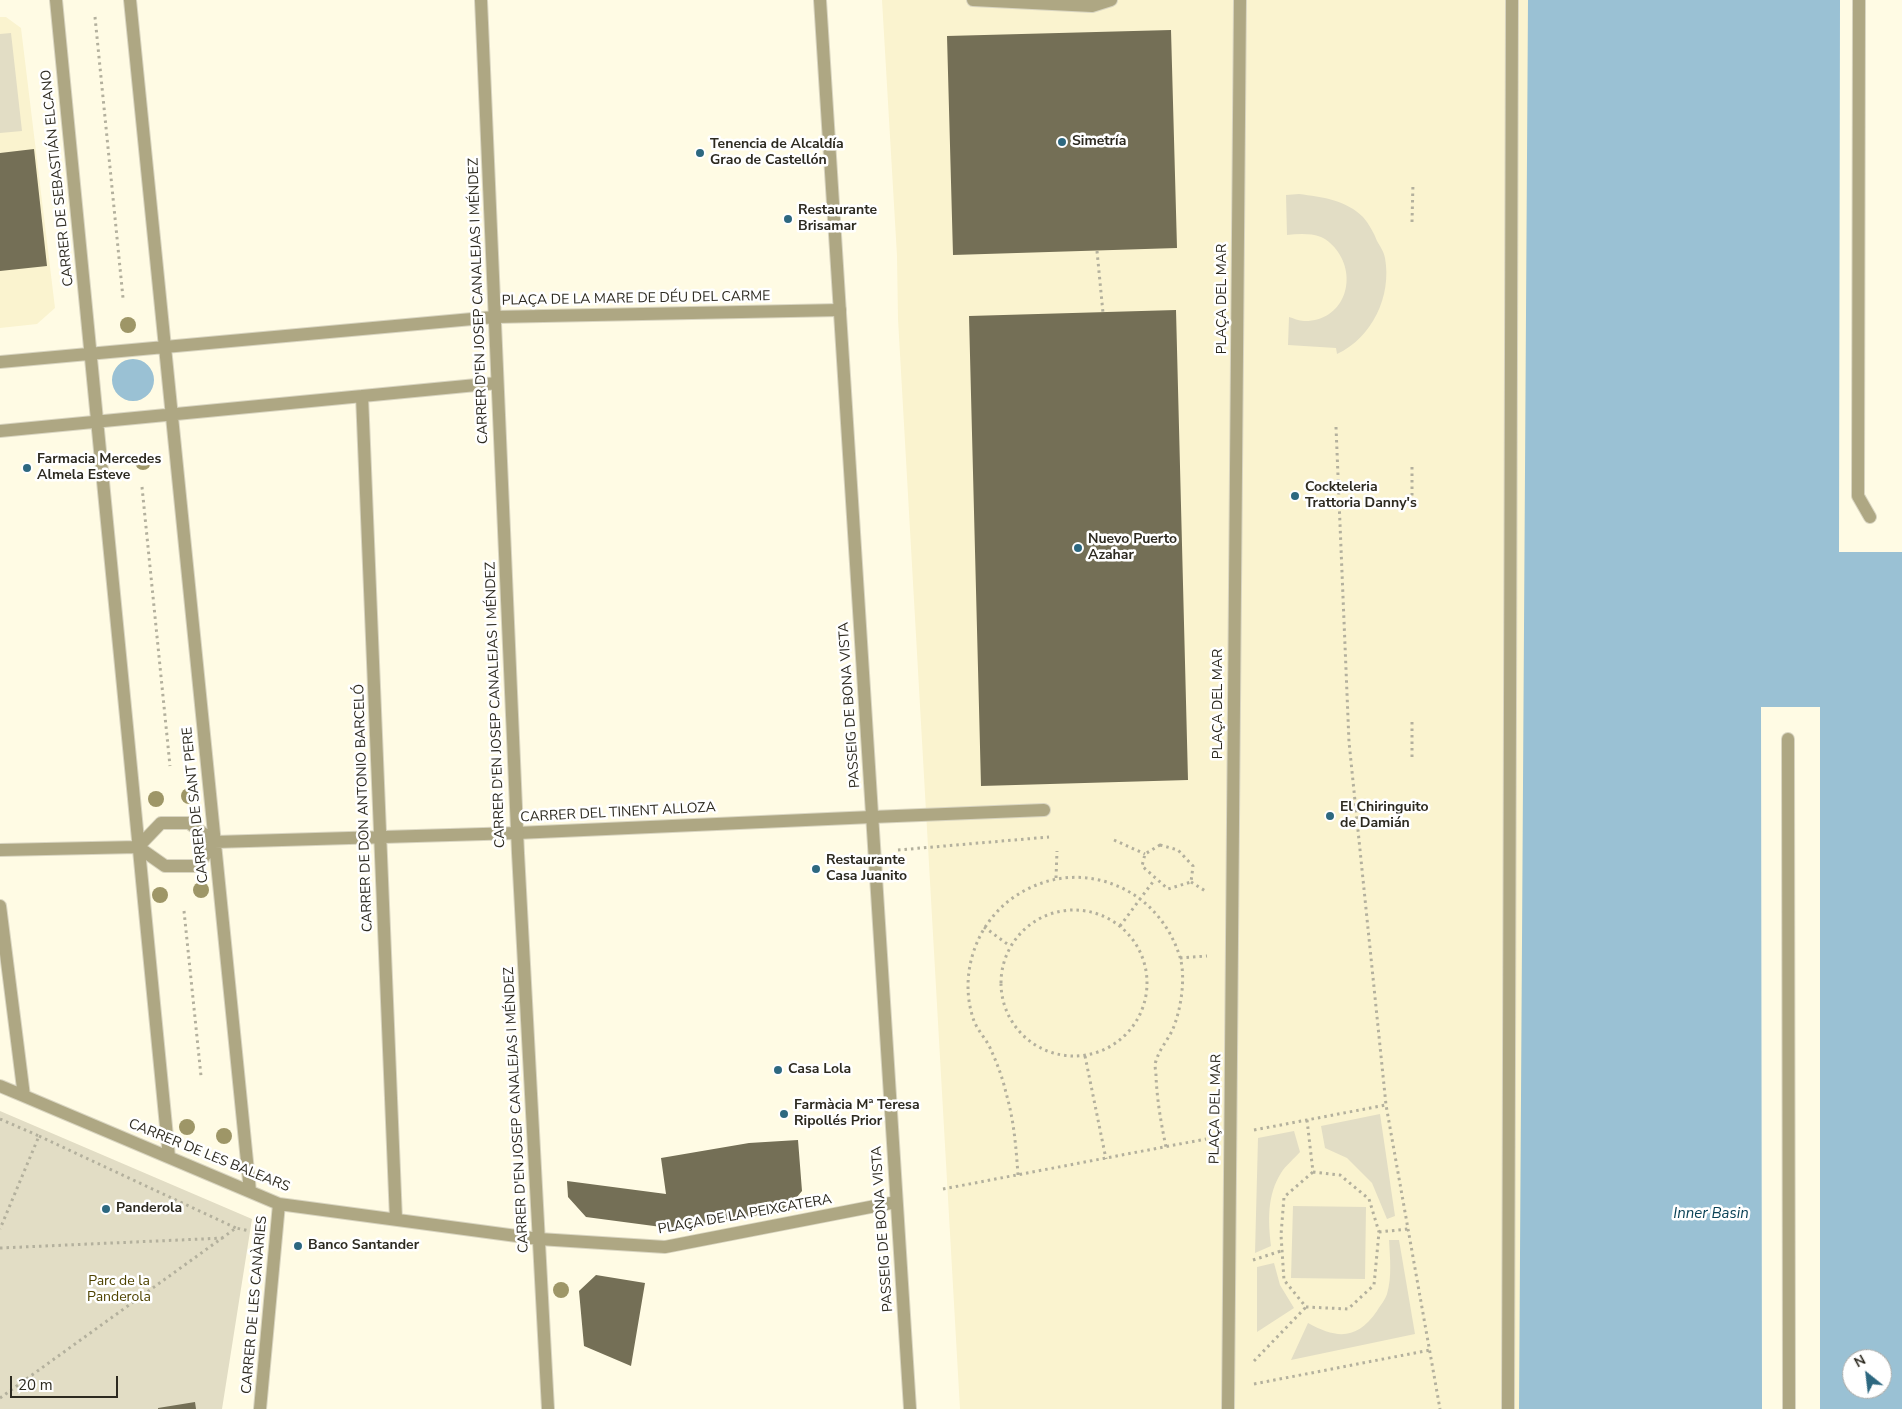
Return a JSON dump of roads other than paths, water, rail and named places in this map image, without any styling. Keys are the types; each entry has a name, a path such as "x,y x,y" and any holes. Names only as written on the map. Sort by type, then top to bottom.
{"street":[{"name":"CARRER DE SEBASTIÁN ELCANO","path":"56,0 90,354"},
{"path":"130,0 171,415"},
{"name":"CARRER D'EN JOSEP CANALEJAS I MÉNDEZ","path":"481,0 517,833 548,1409"},
{"name":"PASSEIG DE BONA VISTA","path":"820,0 910,1409"},
{"path":"972,0 1092,6 1111,0"},
{"name":"PLAÇA DEL MAR","path":"1228,1409 1240,0"},
{"path":"1508,1409 1512,0"},
{"path":"1859,0 1858,496 1870,517"},
{"name":"PLAÇA DE LA MARE DE DÉU DEL CARME","path":"0,362 494,317 840,310"},
{"path":"90,354 169,1157"},
{"path":"0,432 497,383"},
{"name":"CARRER DE DON ANTONIO BARCELÓ","path":"362,396 396,1219"},
{"name":"CARRER DE SANT PERE","path":"171,415 250,1191"},
{"path":"1788,740 1789,1409"},
{"name":"CARRER DEL TINENT ALLOZA","path":"215,842 517,833 1044,810"},
{"path":"0,850 138,847 165,866 197,866 215,842 190,823 160,823 138,847"},
{"path":"0,906 24,1096"},
{"name":"CARRER DE LES BALEARS","path":"0,1086 279,1204 539,1239"},
{"name":"PLAÇA DE LA PEIXCATERA","path":"539,1239 665,1247 896,1202"},
{"name":"CARRER DE LES CANÀRIES","path":"260,1409 279,1204"}],"water":[{"name":"Inner Basin","path":"1528,0 1902,0 1902,1409 1519,1409"},
{"path":"133,359 148,365 154,380 148,395 133,401 118,395 112,380 118,365"}],"place":[{"name":"Simetría","path":"1062,142"},
{"name":"Tenencia de Alcaldía Grao de Castellón","path":"700,153"},
{"name":"Restaurante Brisamar","path":"788,219"},
{"name":"Farmacia Mercedes Almela Esteve","path":"27,468"},
{"name":"Cockteleria Trattoria Danny's","path":"1295,496"},
{"name":"Nuevo Puerto Azahar","path":"1078,548"},
{"name":"El Chiringuito de Damián","path":"1330,816"},
{"name":"Restaurante Casa Juanito","path":"816,869"},
{"name":"Casa Lola","path":"778,1070"},
{"name":"Farmàcia Mª Teresa Ripollés Prior","path":"784,1114"},
{"name":"Panderola","path":"106,1209"},
{"name":"Banco Santander","path":"298,1246"}],"park label":[{"name":"Parc de la Panderola","path":"119,1290"}]}
